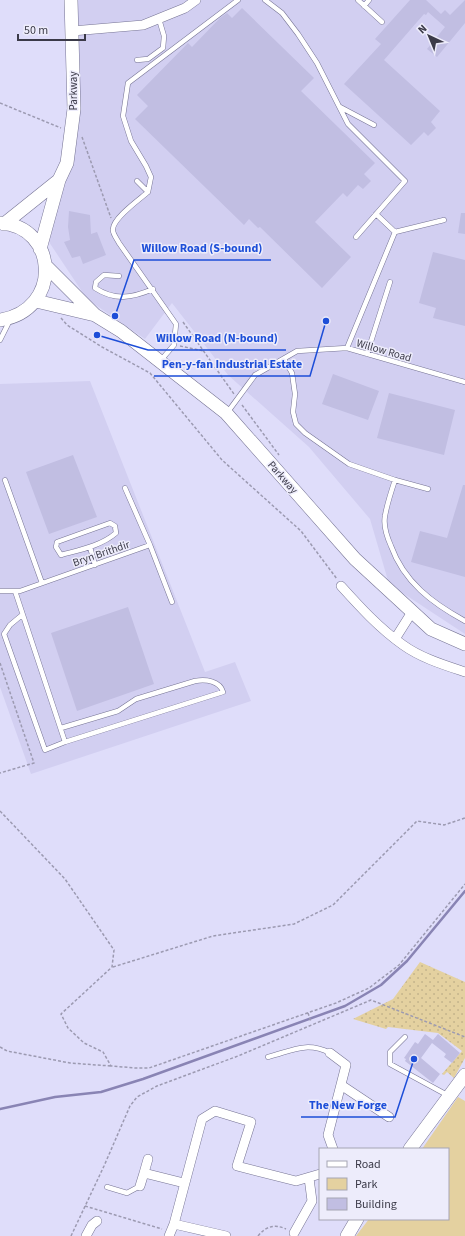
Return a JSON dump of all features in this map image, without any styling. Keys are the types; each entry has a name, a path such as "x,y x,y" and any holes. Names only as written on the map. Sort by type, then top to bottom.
{"main road":[{"name":"Parkway","path":"40,249 59,180 67,163 74,109 71,0"},
{"path":"2,224 59,180"},
{"path":"2,224 18,228 25,232 40,249 45,265 41,302"},
{"path":"45,265 95,315"},
{"path":"5,319 24,312 41,302 95,315"},
{"name":"Parkway","path":"95,315 121,331 226,414 355,559 431,629 465,644"},
{"path":"411,1148 465,1075"},
{"path":"346,1236 356,1220"}],"street":[{"path":"72,31 143,25 184,8 196,0"},
{"path":"341,586 368,616 404,646 434,661 465,672"},
{"path":"395,639 412,612"},
{"path":"330,1053 346,1065 328,1135 333,1148"},
{"path":"340,1085 389,1117"},
{"path":"226,1236 171,1231 202,1118 215,1112 251,1122 237,1166 296,1181 319,1174"},
{"path":"140,1186 148,1159"},
{"path":"144,1173 184,1183"},
{"path":"294,1233 312,1201 309,1178"},
{"path":"86,1236 92,1226 97,1222"}],"lane":[{"path":"160,361 174,345 176,324 153,289 119,243 112,230 113,224 148,192 151,177 131,140 123,116 128,83 238,0"},
{"path":"265,0 282,13 298,34 316,63 348,124 405,181 356,237"},
{"path":"358,0 382,22"},
{"path":"364,6 369,0"},
{"path":"137,60 148,59 163,48 164,36 159,19"},
{"path":"340,107 374,125"},
{"path":"137,181 148,192"},
{"path":"376,214 395,232"},
{"path":"395,232 444,220"},
{"path":"347,348 395,232"},
{"path":"119,276 104,275 96,282 95,288 103,294 123,297 135,297 153,289"},
{"path":"367,354 390,282"},
{"path":"0,340 5,319"},
{"name":"Willow Road","path":"226,414 255,375 297,351 347,348 465,382"},
{"path":"284,359 292,373 295,394 293,412 296,424 305,433 349,464 395,480 428,489"},
{"path":"5,480 42,583"},
{"path":"395,480 385,517 387,535 396,560 412,583 439,606 465,620"},
{"path":"125,488 150,545 172,602"},
{"path":"110,523 115,526 116,533 110,538 90,547 60,555 56,546 57,542 110,523"},
{"name":"Bryn Brithdir","path":"0,591 15,591 42,583 150,545"},
{"path":"90,547 95,565"},
{"path":"15,591 66,742"},
{"path":"22,615 10,625 4,634 45,750 224,692 222,688 214,682 202,680 196,681 136,699 118,711 61,728"},
{"path":"405,1037 390,1052 390,1064 450,1097"},
{"path":"268,1057 306,1046 319,1047 330,1053"},
{"path":"107,1187 127,1193 140,1186"}],"path":[{"path":"0,103 71,133 81,135 113,224"},
{"path":"41,302 67,325 150,373 222,460 301,531 341,586"},
{"path":"181,319 237,398"},
{"path":"174,345 204,351"},
{"path":"0,664 34,763 0,773"},
{"path":"0,811 65,879 114,950 112,967"},
{"path":"111,1066 103,1052 84,1043 68,1028 61,1014 112,967 213,936 294,924 333,905 417,821 444,825 465,818"},
{"path":"0,1048 7,1051 70,1063 149,1068 308,1013 356,994 384,977 399,965 465,884"},
{"path":"71,1236 130,1106 137,1097 157,1086 238,1056 312,1023 371,1000 465,1037"},
{"path":"308,1013 312,1023"},
{"path":"85,1206 171,1231"},
{"path":"258,1236 263,1230 273,1226 279,1226 294,1233"}],"shaded area":[{"path":"64,0 465,0 465,634 389,584 370,519 309,447 228,375 172,303 145,339 87,299 47,239 69,132"},
{"path":"90,381 205,672 235,662 251,701 31,774 0,687 0,384"}],"green space":[{"path":"420,962 465,982 465,1058 454,1078 447,1072 444,1075 442,1074 462,1051 438,1033 388,1027 386,1029 353,1019 393,999"},
{"path":"458,1097 465,1101 465,1236 356,1236 368,1220 449,1220 449,1148 423,1148"}],"building":[{"path":"410,0 426,0 441,14 445,10 450,15 465,0 465,23 437,57 427,49 445,27 428,12 426,15 424,14 384,60 440,111 431,122 436,128 428,136 424,132 411,145 344,84 381,44 375,39"},
{"path":"242,8 314,78 301,91 375,163 364,174 371,181 363,189 358,185 347,197 343,193 315,222 351,257 322,288 260,227 258,228 249,219 244,225 135,119 148,106 137,95 188,43 192,47 220,18 227,13 232,18"},
{"path":"69,211 90,215 91,234 97,232 106,255 83,264 80,256 72,258 64,242 70,240 68,227"},
{"path":"461,213 465,213 465,234 458,233"},
{"path":"433,252 465,260 465,326 433,318 436,308 419,303"},
{"path":"333,374 379,391 368,420 322,404"},
{"path":"389,393 455,410 444,455 377,438"},
{"path":"73,455 97,517 49,534 26,472"},
{"path":"463,485 465,485 465,577 411,562 420,531 447,538"},
{"path":"128,607 154,684 77,711 51,633"},
{"path":"425,1034 433,1040 438,1034 460,1053 452,1063 444,1057 446,1054 432,1043 421,1058 440,1074 433,1083 405,1061 406,1059 404,1058 415,1042 418,1044"}],"waterway":[{"path":"0,1109 55,1097 101,1092 143,1079 345,1006 381,985 407,961 465,891"}],"place":[{"name":"Willow Road (S-bound)","path":"115,316"},
{"name":"Pen-y-fan Industrial Estate","path":"326,321"},
{"name":"Willow Road (N-bound)","path":"97,335"},
{"name":"The New Forge","path":"414,1059"}]}
